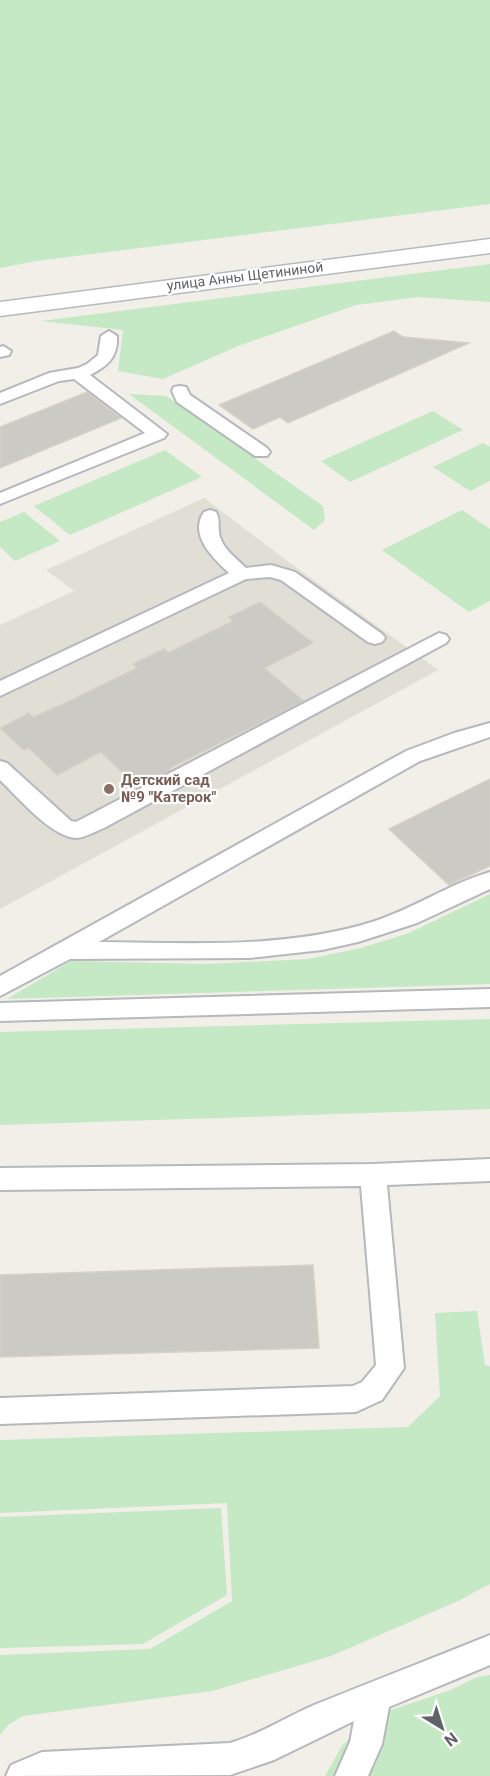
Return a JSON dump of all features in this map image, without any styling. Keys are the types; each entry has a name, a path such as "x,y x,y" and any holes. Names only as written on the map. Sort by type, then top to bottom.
{"main road":[{"name":"улица Анны Щетининой","path":"0,309 490,246"}],"lane":[{"path":"0,399 63,375 79,374 103,362 111,349 109,336"},
{"path":"0,498 158,434 79,374"},
{"path":"180,391 183,398 261,452"},
{"path":"210,516 207,532 212,546 242,574"},
{"path":"0,689 242,574 271,571 288,576 375,638"},
{"path":"0,768 64,827 77,830 96,823 439,639"},
{"path":"0,987 413,756 490,730"},
{"path":"64,950 199,952 300,946 360,934 396,921 490,880"},
{"path":"0,1012 490,998"},
{"path":"0,1179 373,1175 490,1170"},
{"path":"0,1411 356,1399 372,1391 390,1368 373,1175"},
{"path":"22,1776 42,1768 230,1759 263,1749 322,1718 490,1650"},
{"path":"351,1776 366,1744 375,1695"}],"shaded area":[{"name":"Детский сад №9 \"Катерок\"","path":"204,498 438,670 0,909 0,625 74,591 46,570"}],"green space":[{"path":"0,0 490,0 490,204 36,261 0,268"},
{"path":"490,264 490,302 418,297 356,305 238,346 163,379 118,371 123,330 41,321"},
{"path":"129,394 166,396 323,506 325,520 314,530"},
{"path":"433,411 463,430 350,482 321,461"},
{"path":"483,443 490,447 490,481 470,491 433,467"},
{"path":"165,450 202,477 70,535 34,506"},
{"path":"462,510 490,529 490,601 469,612 382,550"},
{"path":"24,512 60,541 15,561 0,547 0,522"},
{"path":"490,894 490,984 7,999 71,961 207,964 308,959 361,948 409,933"},
{"path":"490,1019 490,1109 0,1125 0,1032"},
{"path":"477,1311 485,1365 490,1366 490,1584 458,1601 331,1656 212,1691 23,1716 8,1725 0,1735 0,1655 150,1649 232,1601 227,1503 0,1513 0,1440 408,1427 440,1396 435,1313"},
{"path":"221,1508 227,1595 143,1644 0,1648 0,1517"},
{"path":"490,1675 490,1776 325,1776 342,1746 370,1717 451,1690 477,1677"}],"building":[{"path":"394,331 403,337 469,343 288,423 280,417 253,429 219,405"},
{"path":"87,392 121,418 0,468 0,427"},
{"path":"260,602 313,643 264,668 304,701 170,768 171,770 138,787 101,752 57,775 29,748 24,750 0,728 29,713 33,717 63,704 137,668 133,664 164,649 168,653 233,621 229,617"},
{"path":"490,779 490,866 449,885 389,829"},
{"path":"313,1265 319,1348 0,1357 0,1275"}],"place":[{"name":"Детский сад №9 \"Катерок\"","path":"109,789"}]}
